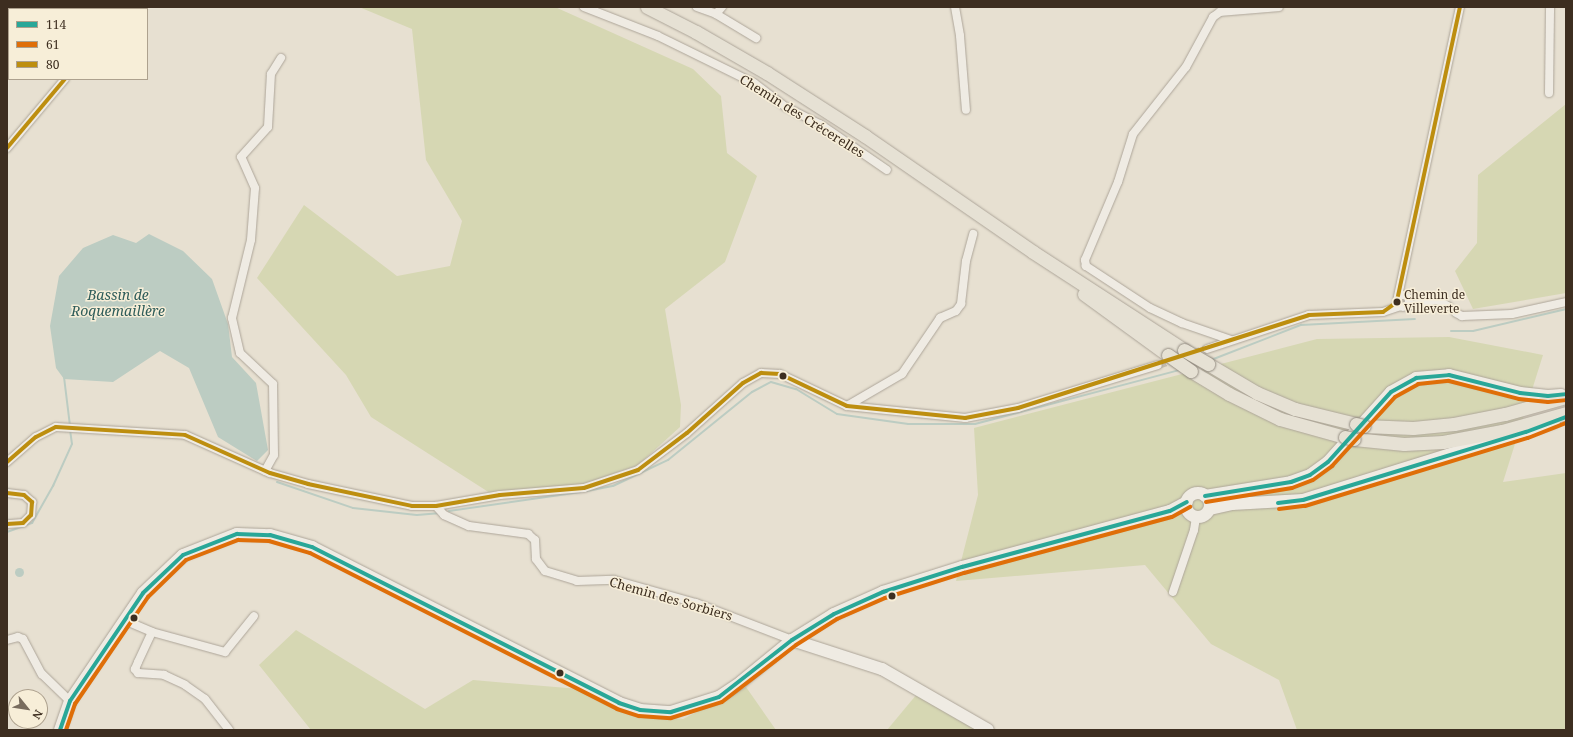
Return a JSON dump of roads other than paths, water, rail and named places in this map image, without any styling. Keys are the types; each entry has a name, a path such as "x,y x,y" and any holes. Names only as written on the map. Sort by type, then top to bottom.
{"main road":[{"path":"647,7 696,32 767,73 865,136 1033,252 1184,350 1257,393 1295,409 1319,417 1360,425 1412,428 1454,424 1505,414 1566,397"},
{"path":"1033,252 1074,286 1168,355 1191,370 1229,394 1280,419 1301,426 1349,438 1404,444 1443,442 1502,431 1566,413"},
{"path":"1191,510 1195,494 1205,496 1291,482 1310,475 1328,462 1391,392 1416,378 1449,375 1520,393 1548,396 1566,394"},
{"path":"1210,509 1232,504 1303,500 1526,432 1566,417"},
{"path":"60,730 70,701 143,593 183,555 237,534 270,535 312,548 619,703 640,710 671,712 719,697 741,682 792,640 834,614 883,592 962,567 1170,511 1191,510 1206,515 1210,509 1210,502 1205,496"},
{"path":"792,640 882,670 988,730"}],"street":[{"name":"Chemin des Crécerelles","path":"584,7 658,36 754,83 786,107 820,124 887,170"},
{"path":"697,7 716,14 756,38"},
{"path":"716,14 722,7"},
{"path":"955,7 960,36 966,110"},
{"path":"1231,340 1182,324 1150,308 1086,266 1085,260 1118,182 1133,134 1186,67 1213,17 1220,12 1279,7"},
{"path":"1401,300 1460,7"},
{"path":"1549,93 1550,7"},
{"path":"265,471 274,455 273,384 240,352 232,318 251,240 255,188 241,157 268,127 271,74 281,58"},
{"path":"7,148 64,80"},
{"path":"847,406 902,374 940,318 956,311 961,304 966,261 973,234"},
{"path":"1207,349 1308,315 1383,312 1401,300 1437,300 1448,306"},
{"path":"1456,313 1462,316 1512,314 1566,302"},
{"path":"7,462 36,437 56,427 185,435 265,471 308,484 405,504 436,506 500,495 584,488 638,470 687,433 743,383 760,373 780,374 847,406 965,418 1018,408 1158,365"},
{"path":"7,493 24,495 32,502 31,515 23,523 7,524"},
{"name":"Chemin des Sorbiers","path":"436,506 444,516 469,526 528,534 535,540 536,559 545,571 577,581 614,580 696,603 782,634 792,640"},
{"path":"1173,592 1194,530 1191,510"},
{"path":"124,620 152,632 225,652 254,616"},
{"path":"152,632 135,669 138,673 164,675 185,685 205,698 229,730"},
{"path":"7,640 18,637 22,639 42,674 70,701"}],"water":[{"name":"Bassin de Roquemaillère","path":"149,234 183,251 212,279 228,324 232,357 256,383 268,450 257,461 218,437 189,368 160,351 113,382 64,379 56,368 50,326 59,276 83,248 113,235 136,243"},
{"path":"17,568 21,568 23,572 21,576 17,576 15,574 15,570"}],"waterway":[{"path":"1451,331 1473,331 1566,309"},
{"path":"1211,360 1301,325 1415,319"},
{"path":"587,491 613,486 668,460 752,392 771,382 796,389 837,414 908,424 975,424 1180,370"},
{"path":"64,377 70,426"},
{"path":"7,532 32,523 53,486 72,444 70,430"},
{"path":"277,482 353,508 417,515 438,513"},
{"path":"449,511 581,492"}],"tunnel":[{"path":"1158,365 1207,349"}],"place":[{"name":"Chemin de Villeverte","path":"1397,302"}]}
